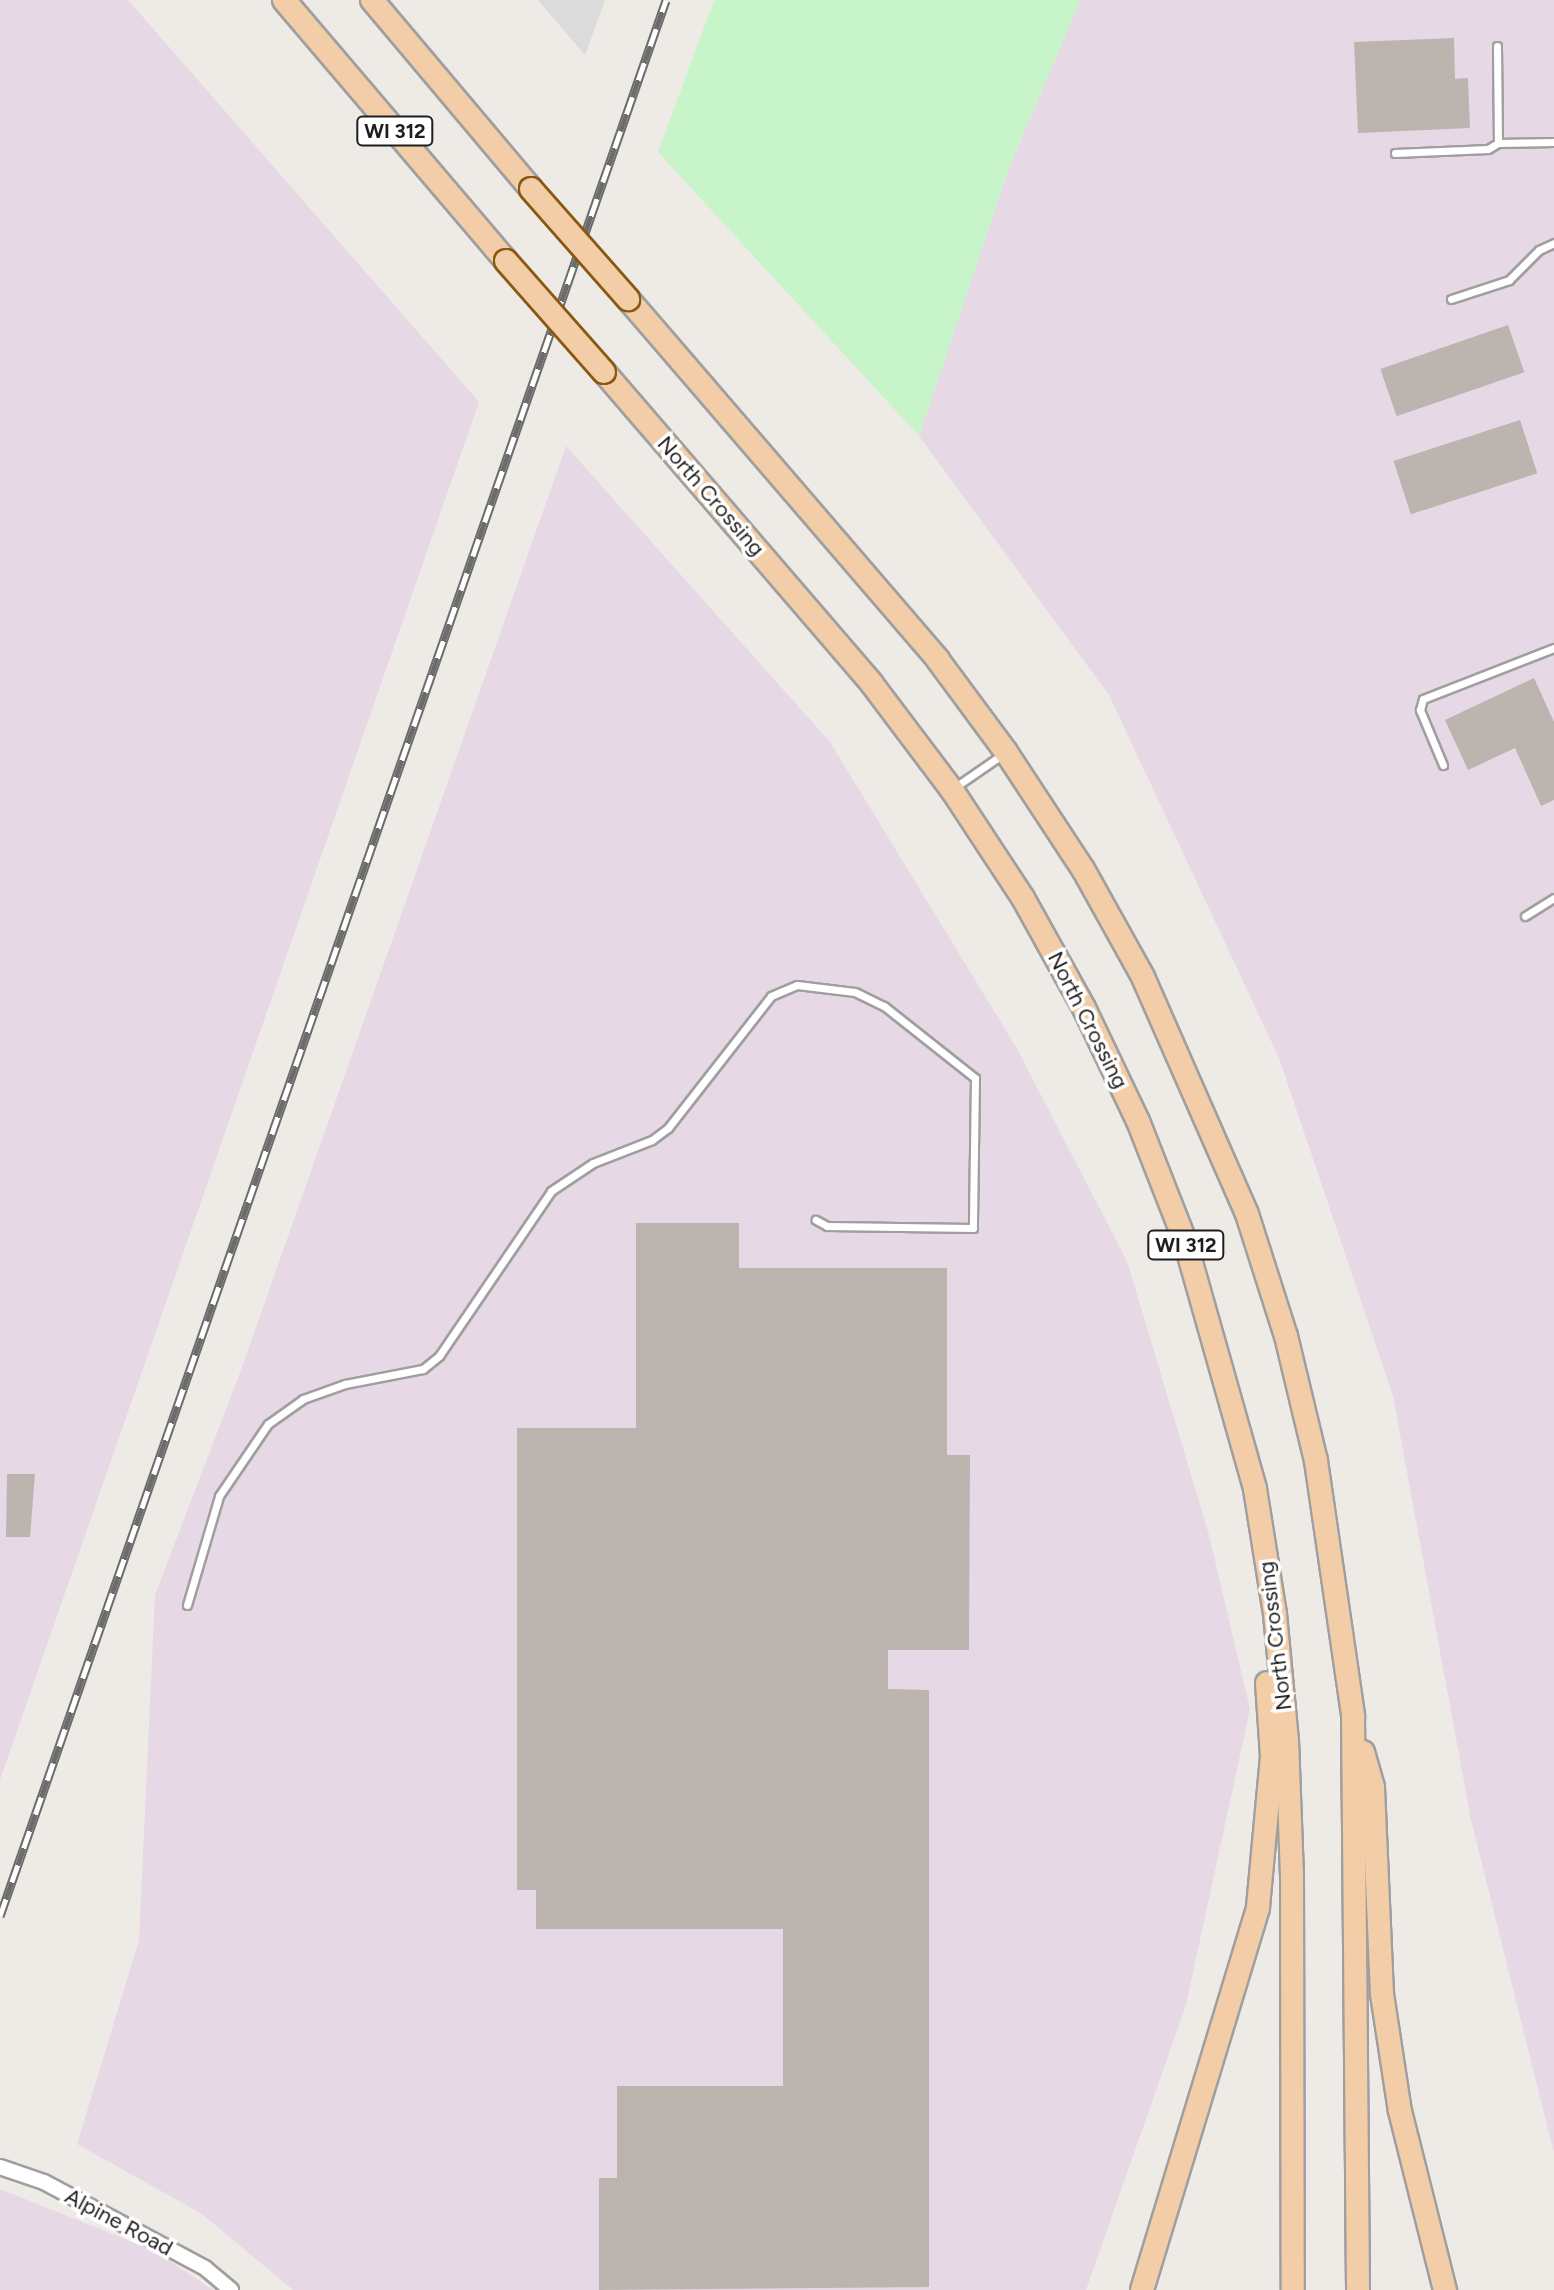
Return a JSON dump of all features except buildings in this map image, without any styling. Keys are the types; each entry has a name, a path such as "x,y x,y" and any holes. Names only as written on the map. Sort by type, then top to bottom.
{"main road":[{"name":"North Crossing","path":"284,0 872,684 952,790 1023,898 1084,1008 1149,1148 1223,1364 1255,1489 1275,1614 1287,1740 1292,1874 1293,2290"},
{"name":"WI 312","path":"372,0 938,660 1006,752"},
{"path":"1006,752 1083,869 1143,977 1247,1214 1286,1336 1316,1461 1353,1715 1373,1788 1382,1994 1400,2111 1445,2290"},
{"path":"1142,2290 1258,1907 1269,1821 1267,1677 1275,1614"},
{"path":"1353,1715 1358,2290"}],"street":[{"name":"Alpine Road","path":"0,2167 58,2189 205,2268 231,2290"}],"lane":[{"path":"1497,46 1498,143"},
{"path":"1395,153 1488,149 1498,143 1554,142"},
{"path":"1451,299 1509,280 1539,250 1554,243"},
{"path":"1443,765 1420,710 1423,699 1554,648"},
{"path":"952,790 1006,752"},
{"path":"1525,916 1554,898"},
{"path":"187,1605 219,1496 268,1424 317,1394 423,1369 439,1356 551,1191 593,1163 652,1140 668,1128 771,996 797,985 855,992 884,1006 975,1078 973,1228 827,1226 816,1220"}],"shaded area":[{"path":"0,0 128,0 479,402 0,1780"},
{"path":"538,0 605,0 585,55"},
{"path":"1080,0 1554,0 1554,2153 1471,1820 1393,1396 1279,1058 1109,695 919,436 1007,173"},
{"path":"566,446 830,742 1016,1047 1127,1261 1209,1535 1250,1709 1186,2005 1086,2290 293,2290 202,2214 77,2144 139,1940 155,1595 241,1370"},
{"path":"0,2189 155,2251 213,2290 0,2290"}],"green space":[{"path":"714,0 1080,0 1007,173 919,436 658,152"}],"railway":[{"path":"0,1916 666,0"}]}
